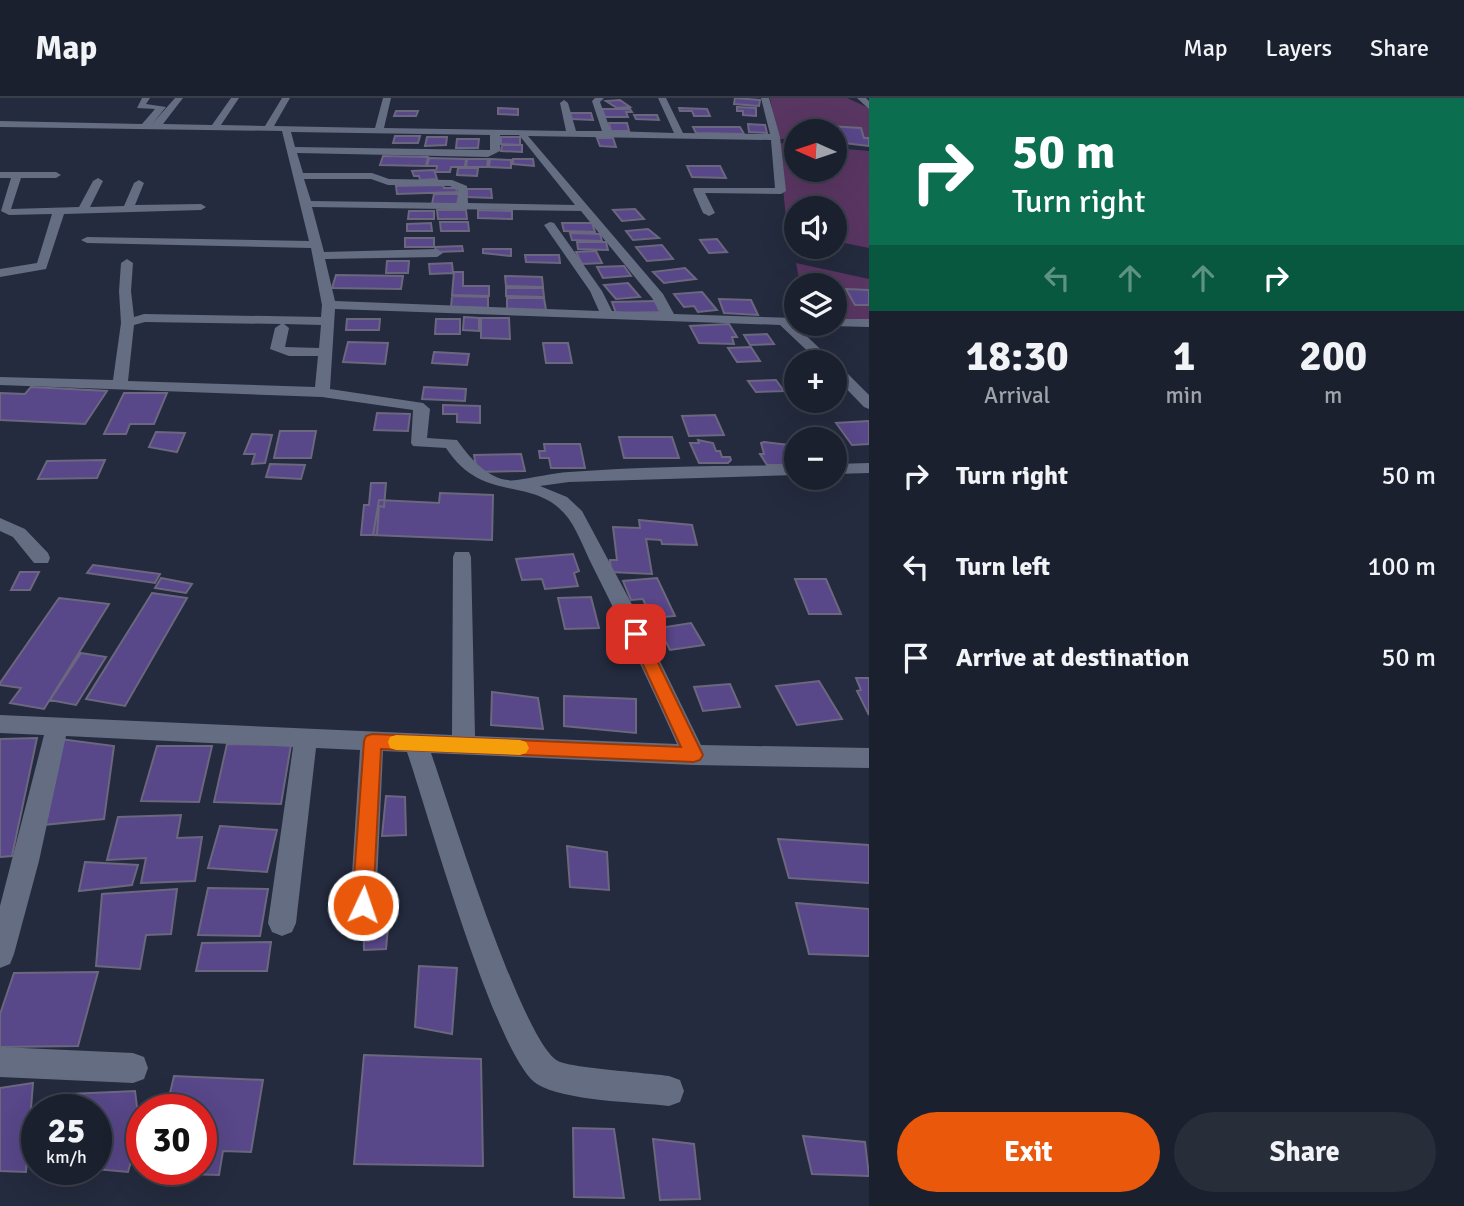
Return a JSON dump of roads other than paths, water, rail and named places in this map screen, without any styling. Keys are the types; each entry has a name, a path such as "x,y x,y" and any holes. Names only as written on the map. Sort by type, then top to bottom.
{"street":[{"path":"145,127 162,107 141,106 146,98"},
{"path":"156,127 179,98"},
{"path":"215,128 235,98"},
{"path":"267,130 286,98"},
{"path":"378,132 387,98"},
{"path":"600,98 596,102 608,135"},
{"path":"662,98 680,136"},
{"path":"709,213 698,190 781,191 775,137 765,98"},
{"path":"861,98 869,106"},
{"path":"564,103 572,135"},
{"path":"0,124 523,135 775,137"},
{"path":"286,130 317,250 328,313 322,392"},
{"path":"290,150 488,154 495,151 495,134"},
{"path":"523,135 658,297 669,316"},
{"path":"0,175 56,175"},
{"path":"17,175 5,211 201,207"},
{"path":"297,176 372,176 388,181 457,185 463,188 463,206"},
{"path":"83,210 98,181"},
{"path":"388,181 394,205"},
{"path":"128,209 139,183"},
{"path":"306,204 585,208"},
{"path":"0,273 42,267 60,211"},
{"path":"550,225 596,291 607,314"},
{"path":"87,240 437,253"},
{"path":"120,385 128,323 125,291 127,263"},
{"path":"128,323 144,318 328,313 607,314 784,322"},
{"path":"847,323 869,323"},
{"path":"282,328 277,349 289,352 324,352"},
{"path":"803,336 816,350"},
{"path":"0,381 322,392 418,406 422,409 419,443 452,443 464,463 473,470 485,476 543,491 561,499 573,511 625,610 694,755"},
{"path":"847,381 869,404"},
{"path":"847,469 869,468"},
{"path":"513,483 569,477 784,470"},
{"path":"0,524 19,533 41,558"},
{"path":"463,557 464,745"},
{"path":"0,724 694,755 869,758"},
{"path":"0,954 26,861 57,727"},
{"path":"282,923 306,738"},
{"path":"363,905 372,741"},
{"path":"416,743 502,995 524,1044 536,1062 548,1073 562,1078 669,1091"},
{"path":"0,1062 133,1068"}]}
